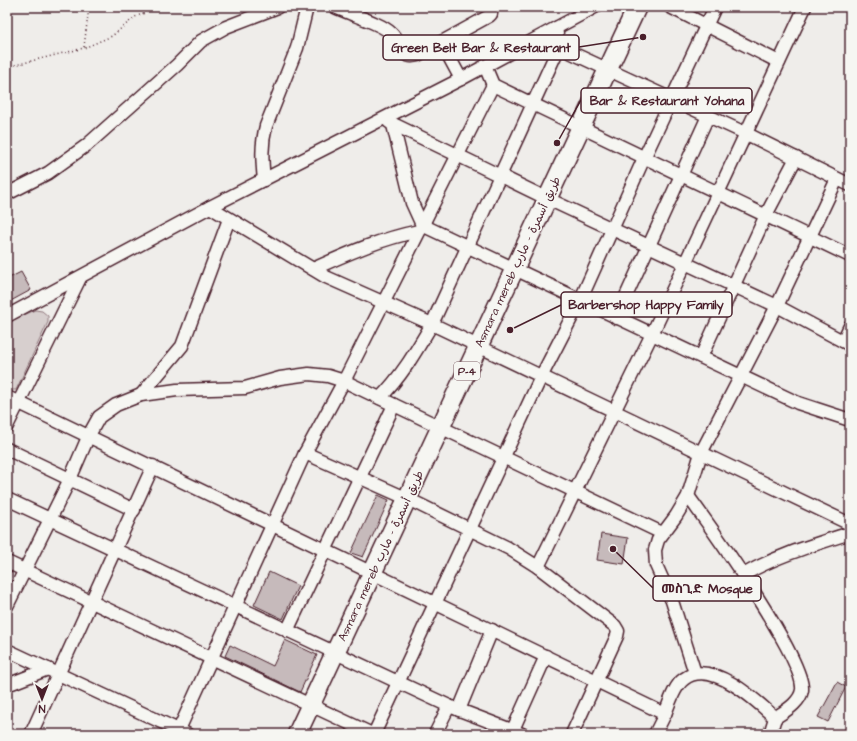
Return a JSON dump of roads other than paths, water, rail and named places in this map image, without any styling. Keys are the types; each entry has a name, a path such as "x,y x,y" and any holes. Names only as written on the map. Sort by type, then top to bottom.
{"highway":[{"name":"Asmara mereb طريق أسمرة - مارب","path":"297,734 637,7"}],"street":[{"path":"7,194 48,173 87,145 166,75 201,41 226,27 278,7"},
{"path":"264,180 262,153 266,126 296,48 307,7"},
{"path":"335,7 391,32 404,55 411,57 418,55 489,16 491,14 491,7"},
{"path":"7,316 210,207 388,122 461,79 595,7"},
{"path":"670,7 779,62"},
{"path":"7,562 373,734 399,683 541,377 580,302 671,99 715,7"},
{"path":"538,567 574,490 652,334 805,7"},
{"path":"380,398 394,384 408,365 432,324 466,246 559,47 556,28"},
{"path":"441,42 461,79"},
{"path":"559,47 746,133 850,185"},
{"path":"485,66 493,84 533,105 850,256"},
{"path":"7,650 54,671 181,733 212,659 305,453 344,381 493,84"},
{"path":"616,318 708,116"},
{"path":"388,122 548,199 686,262 776,306 846,343 850,326"},
{"path":"388,122 420,228"},
{"path":"701,357 766,215 796,158"},
{"path":"695,673 672,601 656,564 655,550 662,533 676,516 688,496 701,453 776,306 837,179"},
{"path":"210,207 313,269 358,292 432,324 850,524"},
{"path":"142,395 182,346 229,219"},
{"path":"313,269 362,246 420,228 466,246 580,302 652,334 798,403 850,420"},
{"path":"7,426 12,399 34,374 80,278"},
{"path":"7,606 99,417 116,405 142,395 178,390 245,388 280,378 309,374 328,376 344,381 662,533"},
{"path":"12,399 665,714"},
{"path":"287,631 394,405"},
{"path":"7,449 134,510"},
{"path":"305,453 408,499 470,531 508,548 538,567 615,626 618,631 617,636 572,734"},
{"path":"31,734 54,671 91,602 153,466"},
{"path":"688,496 743,576 785,642 799,672 802,682 802,691 798,698 775,718 770,734"},
{"path":"7,499 399,683 515,733 546,656"},
{"path":"743,576 763,564 782,556 850,533"},
{"path":"435,734 454,708 492,630"},
{"path":"7,685 54,671"},
{"path":"656,734 683,680 695,673 708,674 738,688 775,718"}],"place":[{"name":"Green Belt Bar & Restaurant","path":"643,37"},
{"name":"Bar & Restaurant Yohana","path":"557,143"},
{"name":"Barbershop Happy Family","path":"510,330"},
{"name":"መስጊድ Mosque","path":"613,549"}]}
